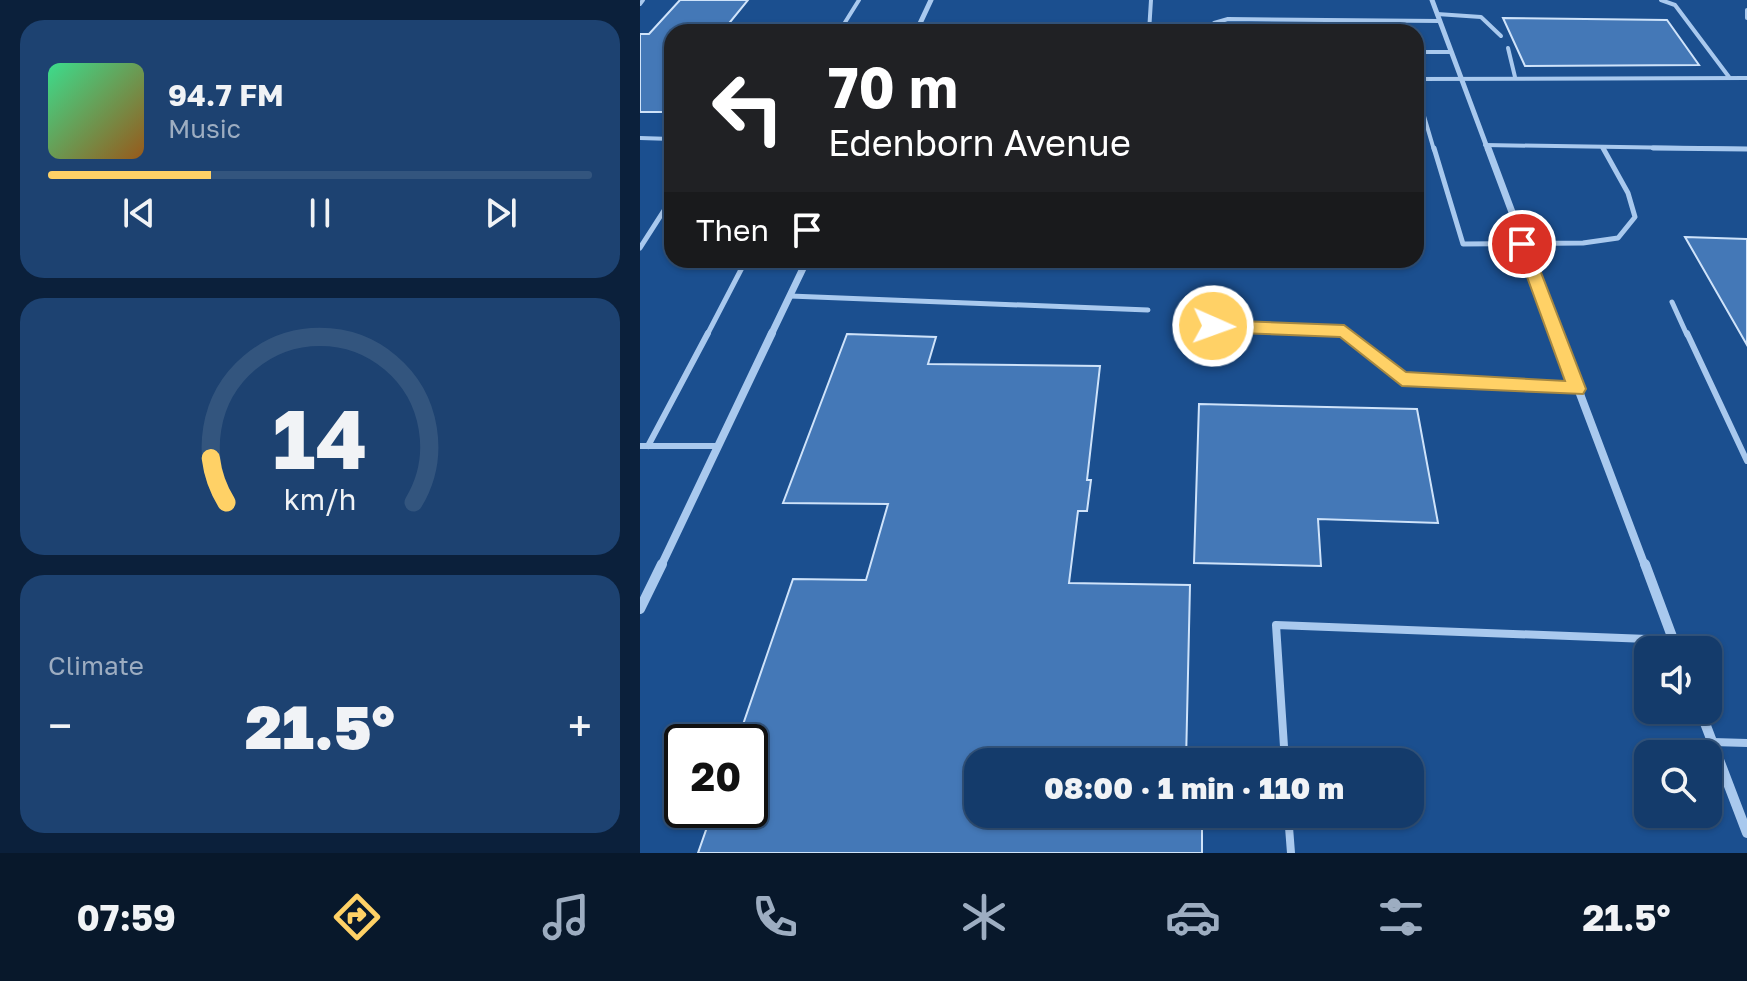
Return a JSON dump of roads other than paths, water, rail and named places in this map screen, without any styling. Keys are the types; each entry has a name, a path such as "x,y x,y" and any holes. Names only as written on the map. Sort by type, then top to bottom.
{"street":[{"path":"920,24 931,0"},
{"path":"1432,0 1672,636"},
{"path":"640,609 803,268"},
{"path":"1722,766 1747,833"}],"lane":[{"path":"844,24 859,0"},
{"path":"1150,24 1151,0"},
{"path":"1661,0 1675,5 1729,77"},
{"path":"1747,10 1747,18"},
{"path":"1214,24 1228,19 1439,18 1478,14 1493,21 1501,36"},
{"path":"1508,48 1515,77"},
{"path":"1424,52 1451,52"},
{"path":"1424,78 1460,76 1747,78"},
{"path":"1424,115 1463,244 1583,243 1618,238 1635,217 1628,193 1603,147"},
{"path":"640,138 664,139"},
{"path":"1485,145 1747,149"},
{"path":"640,248 664,210"},
{"path":"718,446 644,446 742,268"},
{"path":"790,296 1148,310"},
{"path":"1672,302 1747,461"},
{"path":"1213,326 1344,331 1402,379 1577,389"},
{"path":"1284,748 1276,625 1634,638"},
{"path":"1722,742 1747,743"},
{"path":"1289,828 1291,853"}]}
